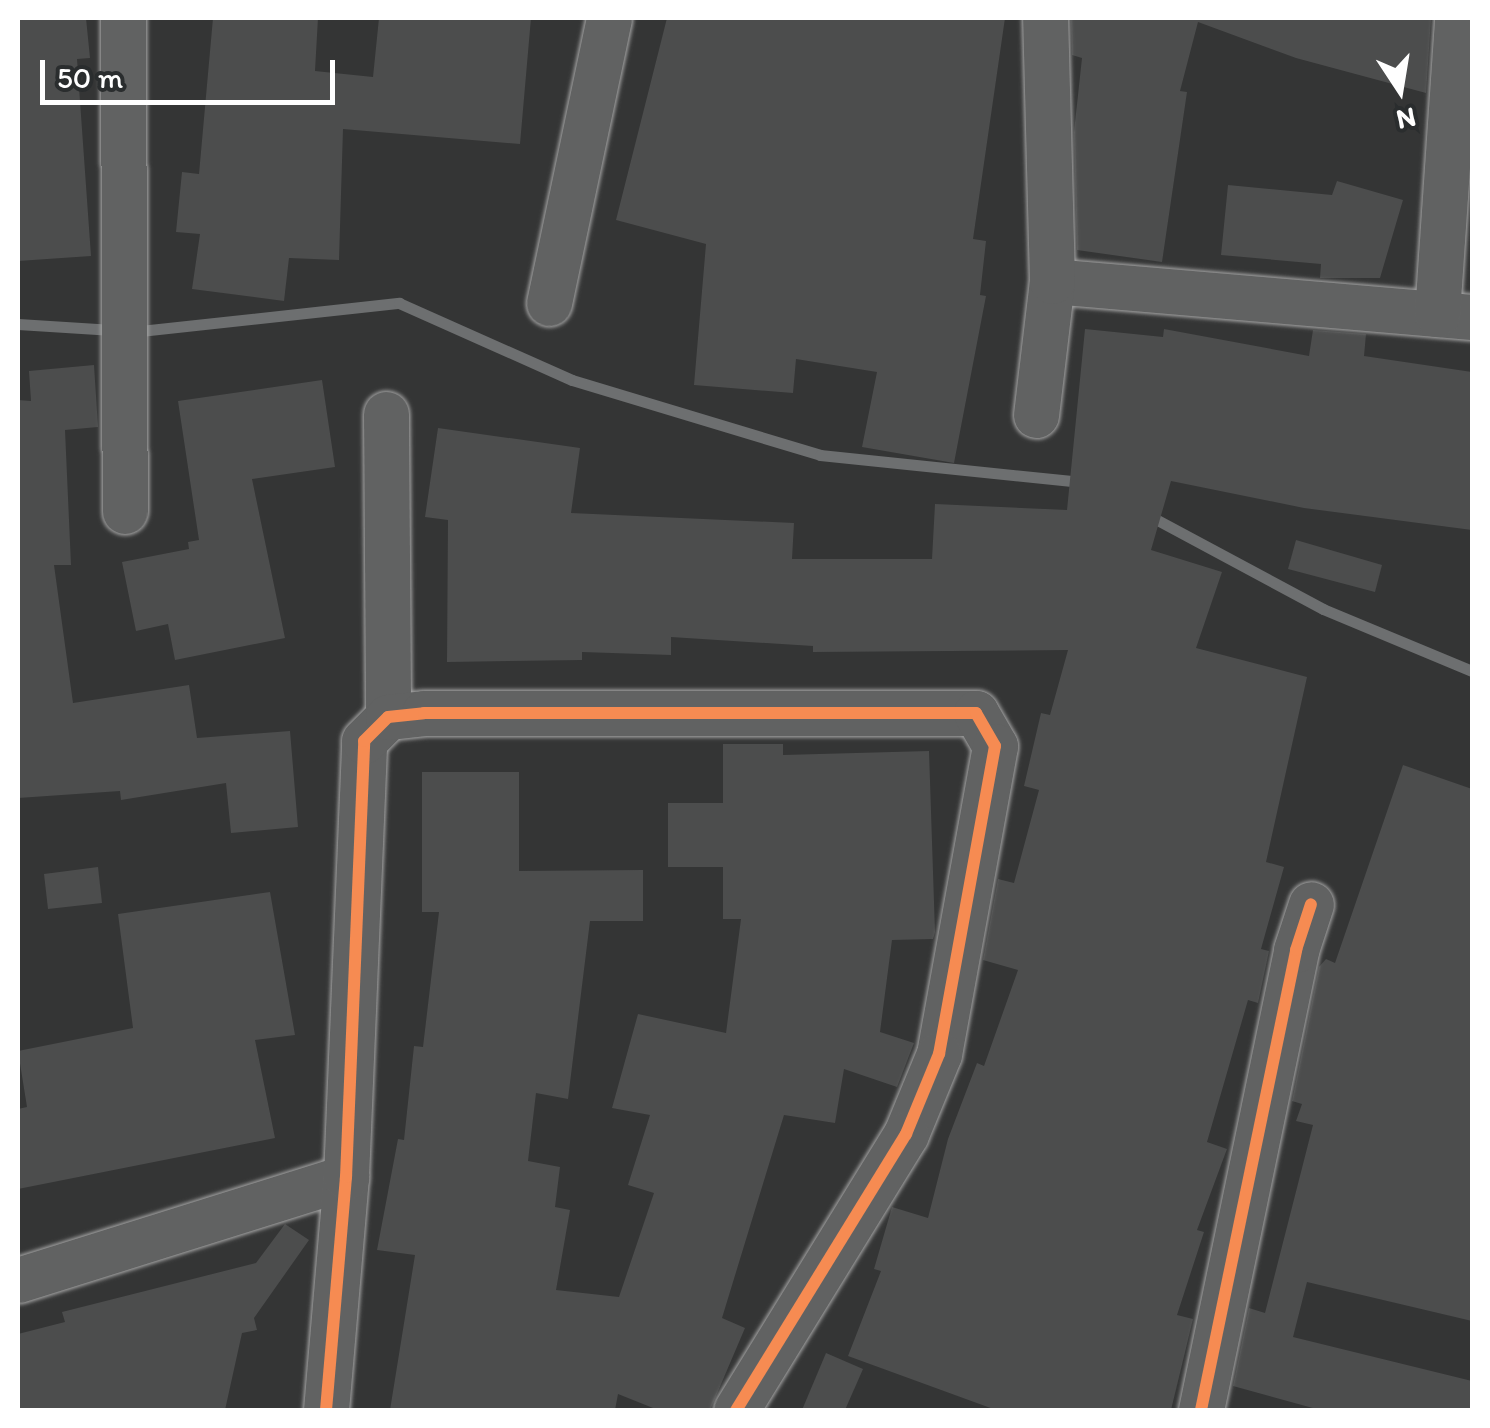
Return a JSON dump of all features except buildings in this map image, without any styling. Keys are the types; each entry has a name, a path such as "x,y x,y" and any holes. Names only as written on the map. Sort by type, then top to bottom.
{"street":[{"path":"124,18 125,511"},
{"path":"549,303 609,18"},
{"path":"1036,416 1052,281 1045,18"},
{"path":"1052,281 1455,316 1456,18"},
{"path":"386,414 388,717"},
{"path":"326,1410 346,1177 364,741 388,717 671,708 976,712 992,733 939,1054 906,1134 736,1410"},
{"path":"1212,1408 1296,950 1311,904"},
{"path":"18,1280 346,1177"}],"waterway":[{"path":"131,332 399,303 572,380 820,455 1082,482"},
{"path":"18,324 113,330"},
{"path":"1148,515 1323,609 1472,671"}],"cycle path":[{"path":"326,1410 346,1177 364,741 388,717 424,713 976,713 995,746 939,1054 906,1134 736,1410"},
{"path":"1201,1410 1296,950 1311,904"}]}
